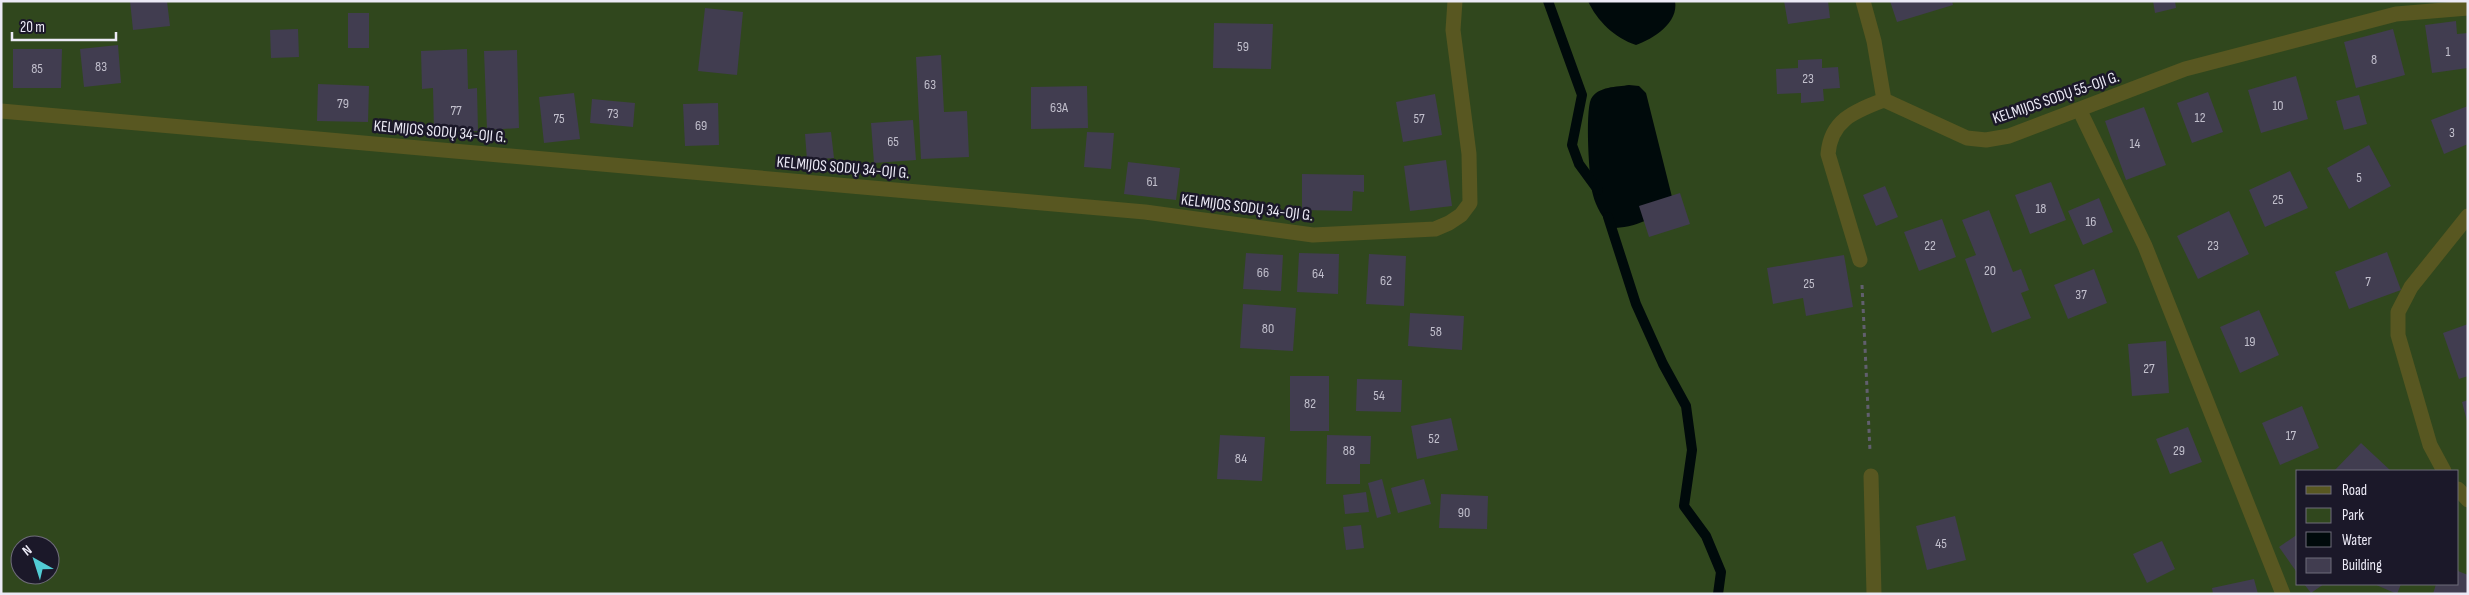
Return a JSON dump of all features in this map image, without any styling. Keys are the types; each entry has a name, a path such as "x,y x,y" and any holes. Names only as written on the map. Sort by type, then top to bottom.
{"street":[{"name":"KELMIJOS SODŲ 34-OJI G.","path":"1,111 1145,212 1313,235 1435,229 1461,215 1470,203 1469,154 1454,30 1455,1"},
{"path":"1860,260 1828,154 1829,140 1840,123 1852,113 1884,100 1874,41 1863,1"},
{"name":"KELMIJOS SODŲ 55-OJI G.","path":"1884,100 1967,138 1986,140 2009,136 2080,111 2184,69 2396,14 2468,8"},
{"path":"2080,111 2146,246 2283,594"},
{"path":"2443,470 2430,446 2398,335 2398,312 2410,287 2468,216"},
{"path":"1871,476 1874,594"},
{"path":"2459,490 2468,500"}],"path":[{"path":"1860,260 1871,476"}],"green space":[{"path":"1,1 2468,1 2468,594 1,594"}],"water":[{"path":"1588,1 1675,1 1675,9 1669,23 1663,29 1650,39 1636,45 1621,38 1608,28 1596,15"},
{"path":"1629,85 1639,86 1646,93 1673,201 1645,221 1620,228 1611,228 1594,199 1588,146 1589,106 1594,95 1603,89"}],"building":[{"path":"130,1 167,1 170,26 133,30"},
{"path":"1784,1 1828,1 1830,18 1788,24"},
{"path":"1890,1 1952,1 1953,5 1897,22"},
{"path":"2153,1 2175,1 2176,8 2155,13"},
{"path":"705,8 743,12 737,75 698,71"},
{"path":"348,13 369,13 369,48 348,48"},
{"path":"2456,21 2457,34 2468,33 2468,68 2432,73 2425,25"},
{"path":"1214,23 1273,24 1271,69 1213,68"},
{"path":"298,29 299,57 271,58 270,30"},
{"path":"2393,29 2405,75 2356,88 2344,42"},
{"path":"118,45 121,83 84,87 80,49"},
{"path":"13,49 62,49 61,88 13,88"},
{"path":"467,49 468,89 477,88 478,131 434,132 433,88 422,89 421,51"},
{"path":"517,50 519,128 487,130 484,51"},
{"path":"941,55 944,112 967,111 969,157 921,159 916,57"},
{"path":"1822,59 1822,68 1838,67 1840,88 1823,89 1824,101 1801,103 1801,93 1777,94 1776,69 1798,68 1798,60"},
{"path":"2296,76 2308,119 2261,133 2248,90"},
{"path":"318,84 369,86 368,122 317,121"},
{"path":"1087,86 1088,128 1031,129 1031,87"},
{"path":"2208,92 2223,132 2192,143 2177,103"},
{"path":"574,93 580,139 544,143 539,97"},
{"path":"1435,94 1442,135 1403,142 1396,102"},
{"path":"2359,95 2367,124 2344,130 2336,101"},
{"path":"592,99 635,103 633,127 590,123"},
{"path":"718,103 719,145 685,146 683,104"},
{"path":"2468,106 2468,144 2444,154 2431,120"},
{"path":"2144,107 2166,165 2126,180 2105,121"},
{"path":"913,120 916,160 874,163 871,123"},
{"path":"831,132 834,158 807,160 805,134"},
{"path":"1087,132 1114,133 1111,169 1084,167"},
{"path":"2369,145 2391,186 2349,209 2327,168"},
{"path":"1446,160 1452,206 1410,211 1404,166"},
{"path":"1128,162 1180,168 1176,200 1124,194"},
{"path":"2290,171 2308,208 2265,227 2249,190"},
{"path":"1302,174 1364,175 1364,192 1353,191 1352,211 1302,210"},
{"path":"2051,182 2066,220 2030,234 2015,195"},
{"path":"1885,186 1898,217 1876,226 1863,195"},
{"path":"1680,193 1690,224 1649,237 1639,206"},
{"path":"2099,198 2113,232 2083,245 2068,211"},
{"path":"1989,210 2013,272 2021,269 2029,290 2021,293 2031,318 1992,333 1965,259 1976,255 1962,220"},
{"path":"2229,211 2249,254 2198,279 2177,236"},
{"path":"1942,219 1956,257 1919,271 1904,232"},
{"path":"2387,252 2401,290 2349,309 2335,272"},
{"path":"1246,253 1283,255 1281,291 1243,289"},
{"path":"1299,253 1339,254 1338,294 1297,292"},
{"path":"1369,254 1406,256 1404,306 1366,304"},
{"path":"1844,255 1853,307 1806,316 1803,298 1773,304 1767,268"},
{"path":"2094,269 2107,303 2068,319 2054,285"},
{"path":"1243,304 1296,308 1293,351 1240,348"},
{"path":"2259,310 2279,355 2240,373 2220,327"},
{"path":"1410,313 1464,316 1462,350 1408,346"},
{"path":"2468,324 2468,376 2459,379 2443,333"},
{"path":"2166,341 2169,393 2132,396 2128,344"},
{"path":"1290,376 1329,376 1329,431 1290,431"},
{"path":"1357,379 1402,380 1401,412 1356,411"},
{"path":"2468,400 2468,421 2467,421 2462,402"},
{"path":"2302,406 2319,448 2280,465 2262,423"},
{"path":"1451,418 1458,450 1417,459 1411,426"},
{"path":"2188,427 2202,462 2170,474 2156,439"},
{"path":"1220,435 1265,437 1262,481 1217,479"},
{"path":"1327,435 1371,436 1370,464 1360,464 1360,484 1326,484"},
{"path":"2361,443 2390,470 2335,470"},
{"path":"1382,479 1391,514 1377,518 1368,483"},
{"path":"1424,479 1431,504 1398,513 1391,488"},
{"path":"1366,492 1369,512 1345,514 1343,495"},
{"path":"1441,494 1488,496 1487,529 1439,528"},
{"path":"1955,516 1966,560 1927,570 1916,526"},
{"path":"1361,525 1364,548 1346,550 1343,527"},
{"path":"2296,535 2296,571 2279,547"},
{"path":"2162,541 2175,569 2147,583 2133,554"},
{"path":"2459,571 2468,575 2468,594 2433,594 2436,585 2459,585"},
{"path":"2254,579 2258,594 2213,594 2212,588"},
{"path":"2305,585 2323,585 2311,593"},
{"path":"2376,585 2401,585 2397,594"}],"waterway":[{"path":"1548,1 1582,95 1572,145 1579,164 1598,190"},
{"path":"1608,217 1636,304 1663,364 1686,406 1692,450 1684,506 1706,536 1721,572 1718,594"}]}
